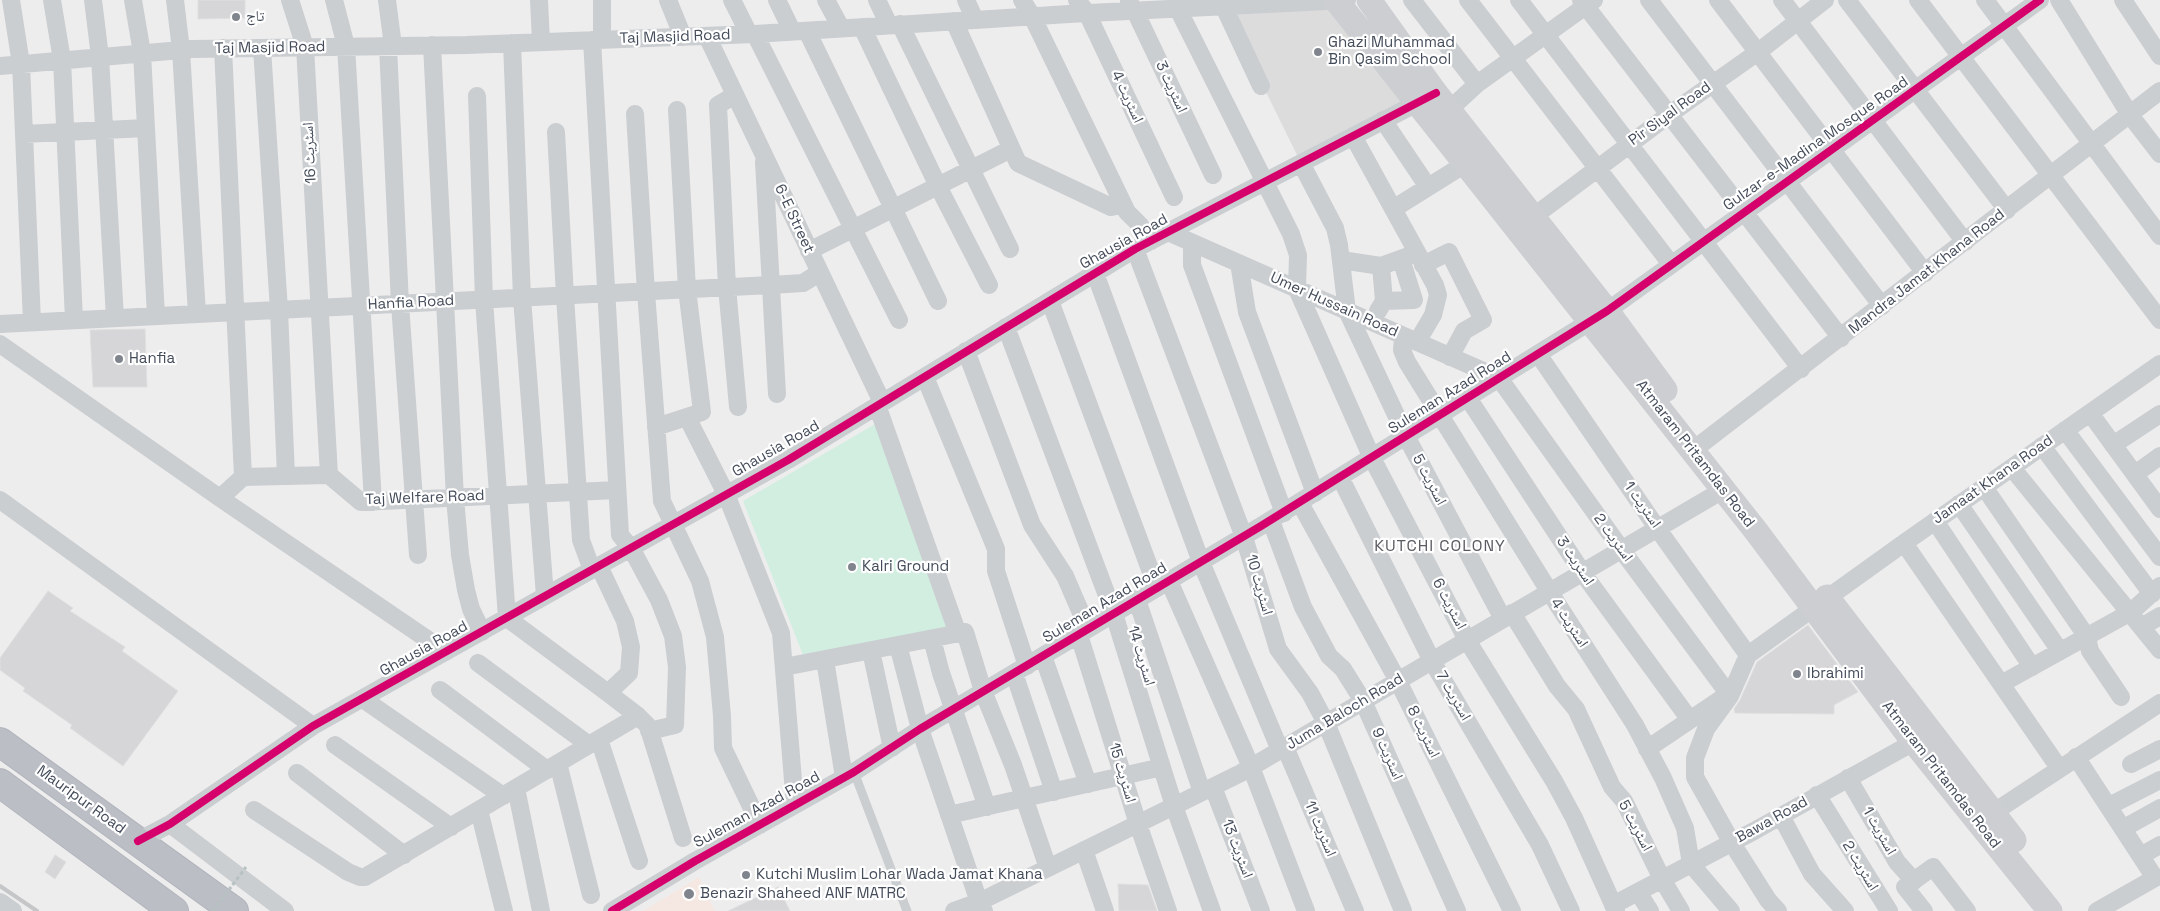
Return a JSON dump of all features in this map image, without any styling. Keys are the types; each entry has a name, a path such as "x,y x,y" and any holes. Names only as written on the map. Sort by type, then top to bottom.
{"highway":[{"name":"Mauripur Road","path":"0,742 234,911"},
{"path":"0,783 174,911"}],"main road":[{"name":"Atmaram Pritamdas Road","path":"1340,0 1355,24 1434,102 1525,224 1820,602 1921,737 1986,818 2069,911"},
{"name":"Atmaram Pritamdas Road","path":"1378,3 1434,102 1465,164 1525,224"},
{"name":"Atmaram Pritamdas Road","path":"1698,447 1723,490 1820,602"},
{"name":"Atmaram Pritamdas Road","path":"1986,818 2050,911"}],"street":[{"path":"11,0 21,64 32,322"},
{"path":"52,0 62,60 74,320"},
{"path":"92,0 100,57 115,318"},
{"path":"133,0 142,53 156,316"},
{"path":"175,0 181,50 197,314"},
{"name":"اسٹریٹ 16","path":"290,0 305,47 318,308 329,475"},
{"path":"334,0 346,46 373,502"},
{"path":"387,0 400,304 418,555"},
{"path":"539,0 541,42"},
{"path":"602,0 597,40 605,293 620,535 631,548 659,600 673,636 677,667 676,725 649,731"},
{"path":"668,0 683,37"},
{"path":"732,0 752,34 899,320"},
{"path":"777,0 799,31 893,208 938,301"},
{"path":"826,0 841,28"},
{"path":"877,0 895,25 971,169 1010,249"},
{"path":"966,0 975,20"},
{"path":"1022,0 1032,16 1127,212 1140,225 1151,241"},
{"name":"Taj Masjid Road","path":"0,66 181,50 512,43 683,37 1032,16 1082,6 1224,7 1248,3 1340,0"},
{"path":"1412,0 1477,84"},
{"path":"1468,0 1671,264"},
{"path":"1519,0 1801,369"},
{"path":"1648,0 1882,306"},
{"path":"1718,0 1925,274"},
{"path":"1782,0 1966,242"},
{"name":"Pir Siyal Road","path":"1525,224 1628,145 1758,52 1825,0"},
{"path":"1847,0 2007,210"},
{"path":"1918,0 2160,320"},
{"path":"1985,0 2160,236"},
{"name":"Gulzar-e-Madina Mosque Road","path":"1598,316 2040,0"},
{"path":"2059,0 2130,115 2160,154"},
{"path":"2123,0 2160,56"},
{"path":"1587,2 1841,338"},
{"name":"Ghausia Road","path":"138,842 170,824 314,726 788,460 1135,250 1383,120 1477,84 1587,2"},
{"path":"1355,24 1378,3"},
{"name":"اسٹریٹ 3","path":"1131,5 1213,175"},
{"name":"اسٹریٹ 4","path":"1082,6 1174,197"},
{"path":"1183,6 1264,182 1291,234 1298,254 1297,289"},
{"path":"1224,7 1261,86"},
{"path":"954,21 1018,164 1111,207 1123,204"},
{"path":"862,27 938,186 989,286"},
{"name":"6-E Street","path":"706,36 880,404 958,634"},
{"path":"512,43 522,298 545,596"},
{"path":"432,45 455,498 466,590 471,609 482,632"},
{"path":"223,48 243,477"},
{"path":"262,48 280,310 286,476"},
{"name":"Mandra Jamat Khana Road","path":"1698,447 1925,274 2160,91"},
{"path":"735,95 718,105 727,287 738,407"},
{"path":"477,96 484,300 507,618 608,693 648,726 683,838"},
{"path":"656,427 702,412 687,290 677,110"},
{"path":"635,114 662,501 700,581 715,638 723,748 760,825"},
{"path":"1383,120 1428,188"},
{"path":"24,134 146,128"},
{"path":"556,132 581,540 625,621 631,646 628,674 608,693"},
{"path":"1353,136 1393,209 1414,259 1438,294 1433,315 1410,339"},
{"path":"809,251 1011,149"},
{"path":"763,154 776,394"},
{"name":"اسٹریٹ 5","path":"1301,163 1334,228 1341,260 1347,311 1406,436 1508,616 1557,686 1576,709 1612,787 1624,801 1662,879 1681,911"},
{"path":"1393,209 1465,164"},
{"name":"Umer Hussain Road","path":"1168,232 1499,378"},
{"name":"اسٹریٹ 9","path":"1192,243 1192,266 1277,517 1303,607 1316,635 1330,656 1343,669 1363,701 1457,911"},
{"name":"اسٹریٹ 10","path":"1135,250 1244,537 1278,649 1310,693 1326,723 1403,911"},
{"path":"1341,260 1381,266 1449,252 1482,320 1464,331 1450,357"},
{"path":"1384,301 1414,300 1414,259"},
{"path":"1239,263 1247,312 1315,493"},
{"path":"1372,322 1384,301 1381,266"},
{"name":"Hanfia Road","path":"0,324 771,285 803,282 819,273"},
{"name":"اسٹریٹ 11","path":"1096,273 1201,562 1355,911"},
{"name":"اسٹریٹ 6","path":"1297,289 1372,458 1468,640 1554,781 1574,818 1615,908"},
{"path":"1050,301 1163,585 1251,768 1306,911"},
{"name":"Suleman Azad Road","path":"612,911 849,774 953,709 1244,537 1598,316"},
{"name":"اسٹریٹ 14","path":"1006,327 1114,614 1174,806 1212,911"},
{"name":"اسٹریٹ 4","path":"1410,339 1402,350 1407,362 1648,748 1685,828 1691,864"},
{"path":"3,352 446,652"},
{"name":"اسٹریٹ 15","path":"966,352 1032,525 1065,576 1084,632 1123,776 1168,911"},
{"name":"اسٹریٹ 1","path":"1538,354 1657,528 1748,654"},
{"name":"Jamaat Khana Road","path":"1748,654 2160,364"},
{"path":"925,376 996,549 996,571 1020,669 1054,792"},
{"name":"اسٹریٹ 2","path":"1499,378 1621,549 1730,693"},
{"name":"اسٹریٹ 3","path":"1468,398 1582,572 1690,720"},
{"path":"2090,413 2160,509"},
{"path":"2113,445 2160,414"},
{"path":"687,417 726,494 781,633 796,805"},
{"path":"2065,430 2160,556"},
{"path":"2001,684 2131,612 2156,590 2042,446"},
{"path":"2135,474 2160,456"},
{"path":"2012,468 2159,647"},
{"path":"220,498 243,477 329,475"},
{"name":"Taj Welfare Road","path":"329,475 361,502 617,490"},
{"name":"اسٹریٹ 7","path":"1340,477 1432,661 1540,845 1571,911"},
{"path":"1984,487 2087,637 2090,650 2121,697"},
{"name":"Juma Baloch Road","path":"954,911 982,906 1048,868 1251,768 1723,490"},
{"path":"0,500 314,726"},
{"name":"اسٹریٹ 8","path":"1300,503 1398,681 1512,911"},
{"path":"1959,504 2060,651"},
{"path":"1935,521 2032,667"},
{"path":"1904,543 2059,768"},
{"name":"اسٹریٹ 13","path":"1136,600 1208,790 1261,911"},
{"path":"2143,626 2160,616"},
{"path":"784,667 965,632 984,691 1048,868"},
{"path":"932,639 953,709 987,807"},
{"path":"898,646 920,729 982,906"},
{"path":"871,650 892,748"},
{"path":"1748,654 1730,693 1706,729 1695,758 1695,776 1732,842 1768,900 1778,911"},
{"path":"1043,656 1088,784"},
{"path":"825,660 849,774"},
{"path":"478,663 594,742 638,861"},
{"path":"440,690 552,767 591,895"},
{"path":"1648,748 1730,693"},
{"path":"362,699 510,792 542,911"},
{"path":"1986,818 2160,703"},
{"path":"254,810 348,872 360,877 370,875 638,716"},
{"name":"Bawa Road","path":"1615,908 1638,892 1781,816 1921,737"},
{"path":"335,745 451,827"},
{"path":"2131,764 2160,749"},
{"path":"2076,757 2158,877 2097,911"},
{"path":"949,815 1162,767"},
{"path":"297,772 404,855"},
{"name":"اسٹریٹ 1","path":"1848,778 1898,862 1914,881"},
{"path":"2109,806 2160,780"},
{"name":"اسٹریٹ 2","path":"1817,795 1889,911"},
{"path":"2124,828 2160,808"},
{"path":"479,810 504,911"},
{"path":"1781,816 1812,874 1845,911"},
{"path":"170,824 285,911"},
{"path":"2142,855 2160,845"},
{"path":"1084,850 1105,911"},
{"path":"1691,864 1731,911"},
{"path":"1924,911 1906,887 1933,866 1967,911"},
{"path":"1638,892 1650,911"},
{"path":"0,902 13,911"}],"lane":[{"path":"849,774 907,911"}],"path":[{"path":"213,911 246,867"}],"shaded area":[{"name":"Ghazi Muhammad Bin Qasim School","path":"1349,1 1425,98 1301,163 1224,7"},
{"name":"Benazir Shaheed ANF MATRC","path":"699,877 715,911 643,911"}],"green space":[{"name":"Kalri Ground","path":"882,420 959,634 806,663 743,501"}],"building":[{"path":"198,0 245,0 245,18 198,19"},
{"name":"Hanfia","path":"145,329 147,387 93,387 90,330"},
{"path":"48,591 73,608 70,611 125,647 122,651 178,691 123,766 70,728 72,725 23,691 25,688 0,670 0,658"},
{"name":"Ibrahimi","path":"1808,625 1858,692 1834,705 1834,714 1735,713 1734,709 1757,662"},
{"path":"55,855 66,862 55,879 45,872"},
{"path":"1118,884 1148,885 1157,911 1119,911"},
{"path":"778,887 790,911 728,911"}],"railway":[{"path":"0,886 37,911"}],"cycle path":[{"path":"612,911 695,861 854,772 920,729 1261,526 1607,311 2040,0"},
{"path":"138,841 170,824 313,726 788,460 1135,249 1436,93"}],"place":[{"name":"تاج","path":"236,17"},
{"name":"Ghazi Muhammad Bin Qasim School","path":"1318,52"},
{"name":"Hanfia","path":"119,359"},
{"name":"Kalri Ground","path":"852,567"},
{"name":"Ibrahimi","path":"1797,674"},
{"name":"Kutchi Muslim Lohar Wada Jamat Khana","path":"746,875"},
{"name":"Benazir Shaheed ANF MATRC","path":"689,894"}],"district":[{"name":"KUTCHI COLONY","path":"1440,547"}]}
